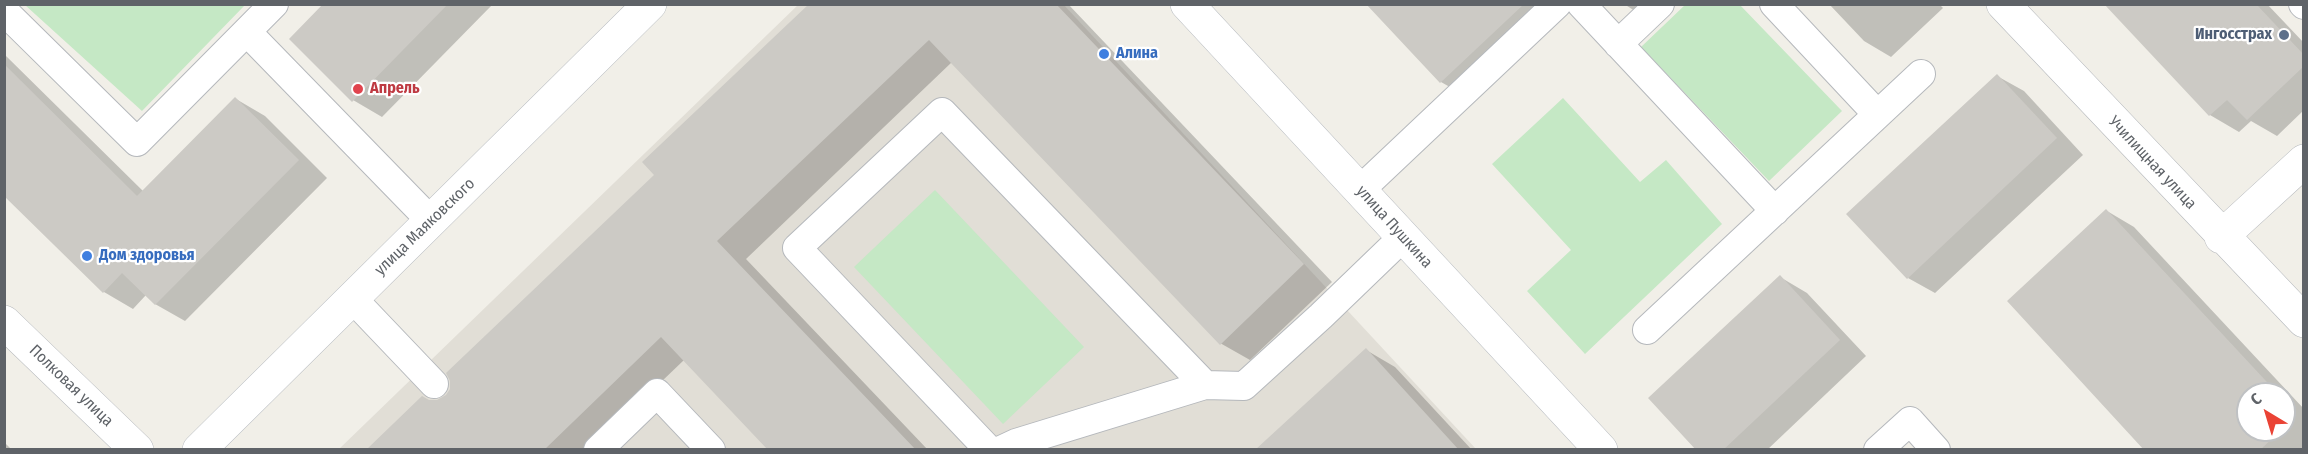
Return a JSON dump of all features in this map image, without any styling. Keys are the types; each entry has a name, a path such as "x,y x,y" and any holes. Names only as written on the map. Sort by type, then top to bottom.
{"street":[{"name":"улица Маяковского","path":"199,450 650,4"},
{"name":"улица Пушкина","path":"1187,4 1601,450"},
{"name":"Училищная улица","path":"2003,4 2304,321"},
{"path":"2222,237 2304,162"},
{"name":"Полковая улица","path":"4,321 137,450"}],"lane":[{"path":"4,11 137,142 274,4"},
{"path":"1360,190 1557,4"},
{"path":"1581,4 1775,210"},
{"path":"1618,44 1660,4"},
{"path":"1774,4 1877,114"},
{"path":"247,32 431,220"},
{"path":"1647,330 1921,74"},
{"path":"989,450 797,248 942,112 1205,385"},
{"path":"1002,450 1016,443 1205,385 1244,386 1402,237"},
{"path":"352,298 434,384"},
{"path":"598,450 657,393 711,450"},
{"path":"1878,450 1910,421 1936,450"}],"shaded area":[{"path":"799,4 1064,5 1476,449 338,450"}],"green space":[{"path":"25,5 245,5 142,111"},
{"path":"1685,5 1740,5 1842,111 1769,181 1641,47"},
{"path":"1563,98 1640,182 1666,160 1722,224 1585,354 1527,291 1571,250 1492,164"},
{"path":"935,190 1084,347 1003,424 854,267"}],"building":[{"path":"323,4 448,4 352,102 289,39"},
{"path":"809,4 1056,4 1304,264 1220,345 929,40 717,241 916,450 768,450 661,337 544,450 366,450 422,396 429,400 437,400 446,395 450,389 450,381 446,373 654,175 642,162"},
{"path":"1366,4 1524,4 1440,83"},
{"path":"2104,4 2256,4 2304,55 2304,66 2247,120 2227,100 2209,116"},
{"path":"4,64 137,196 235,97 299,160 155,305 122,273 103,293 4,196"},
{"path":"1997,74 2057,138 1907,279 1846,214"},
{"path":"2106,209 2267,382 2236,382 2236,442 2268,442 2260,450 2144,450 2007,301"},
{"path":"1780,275 1840,340 1723,450 1696,450 1648,398"},
{"path":"1366,348 1459,450 1255,450"}],"place":[{"name":"Ингосстрах","path":"2284,35"},
{"name":"Алина","path":"1104,54"},
{"name":"Апрель","path":"358,89"},
{"name":"Дом здоровья","path":"87,256"}]}
